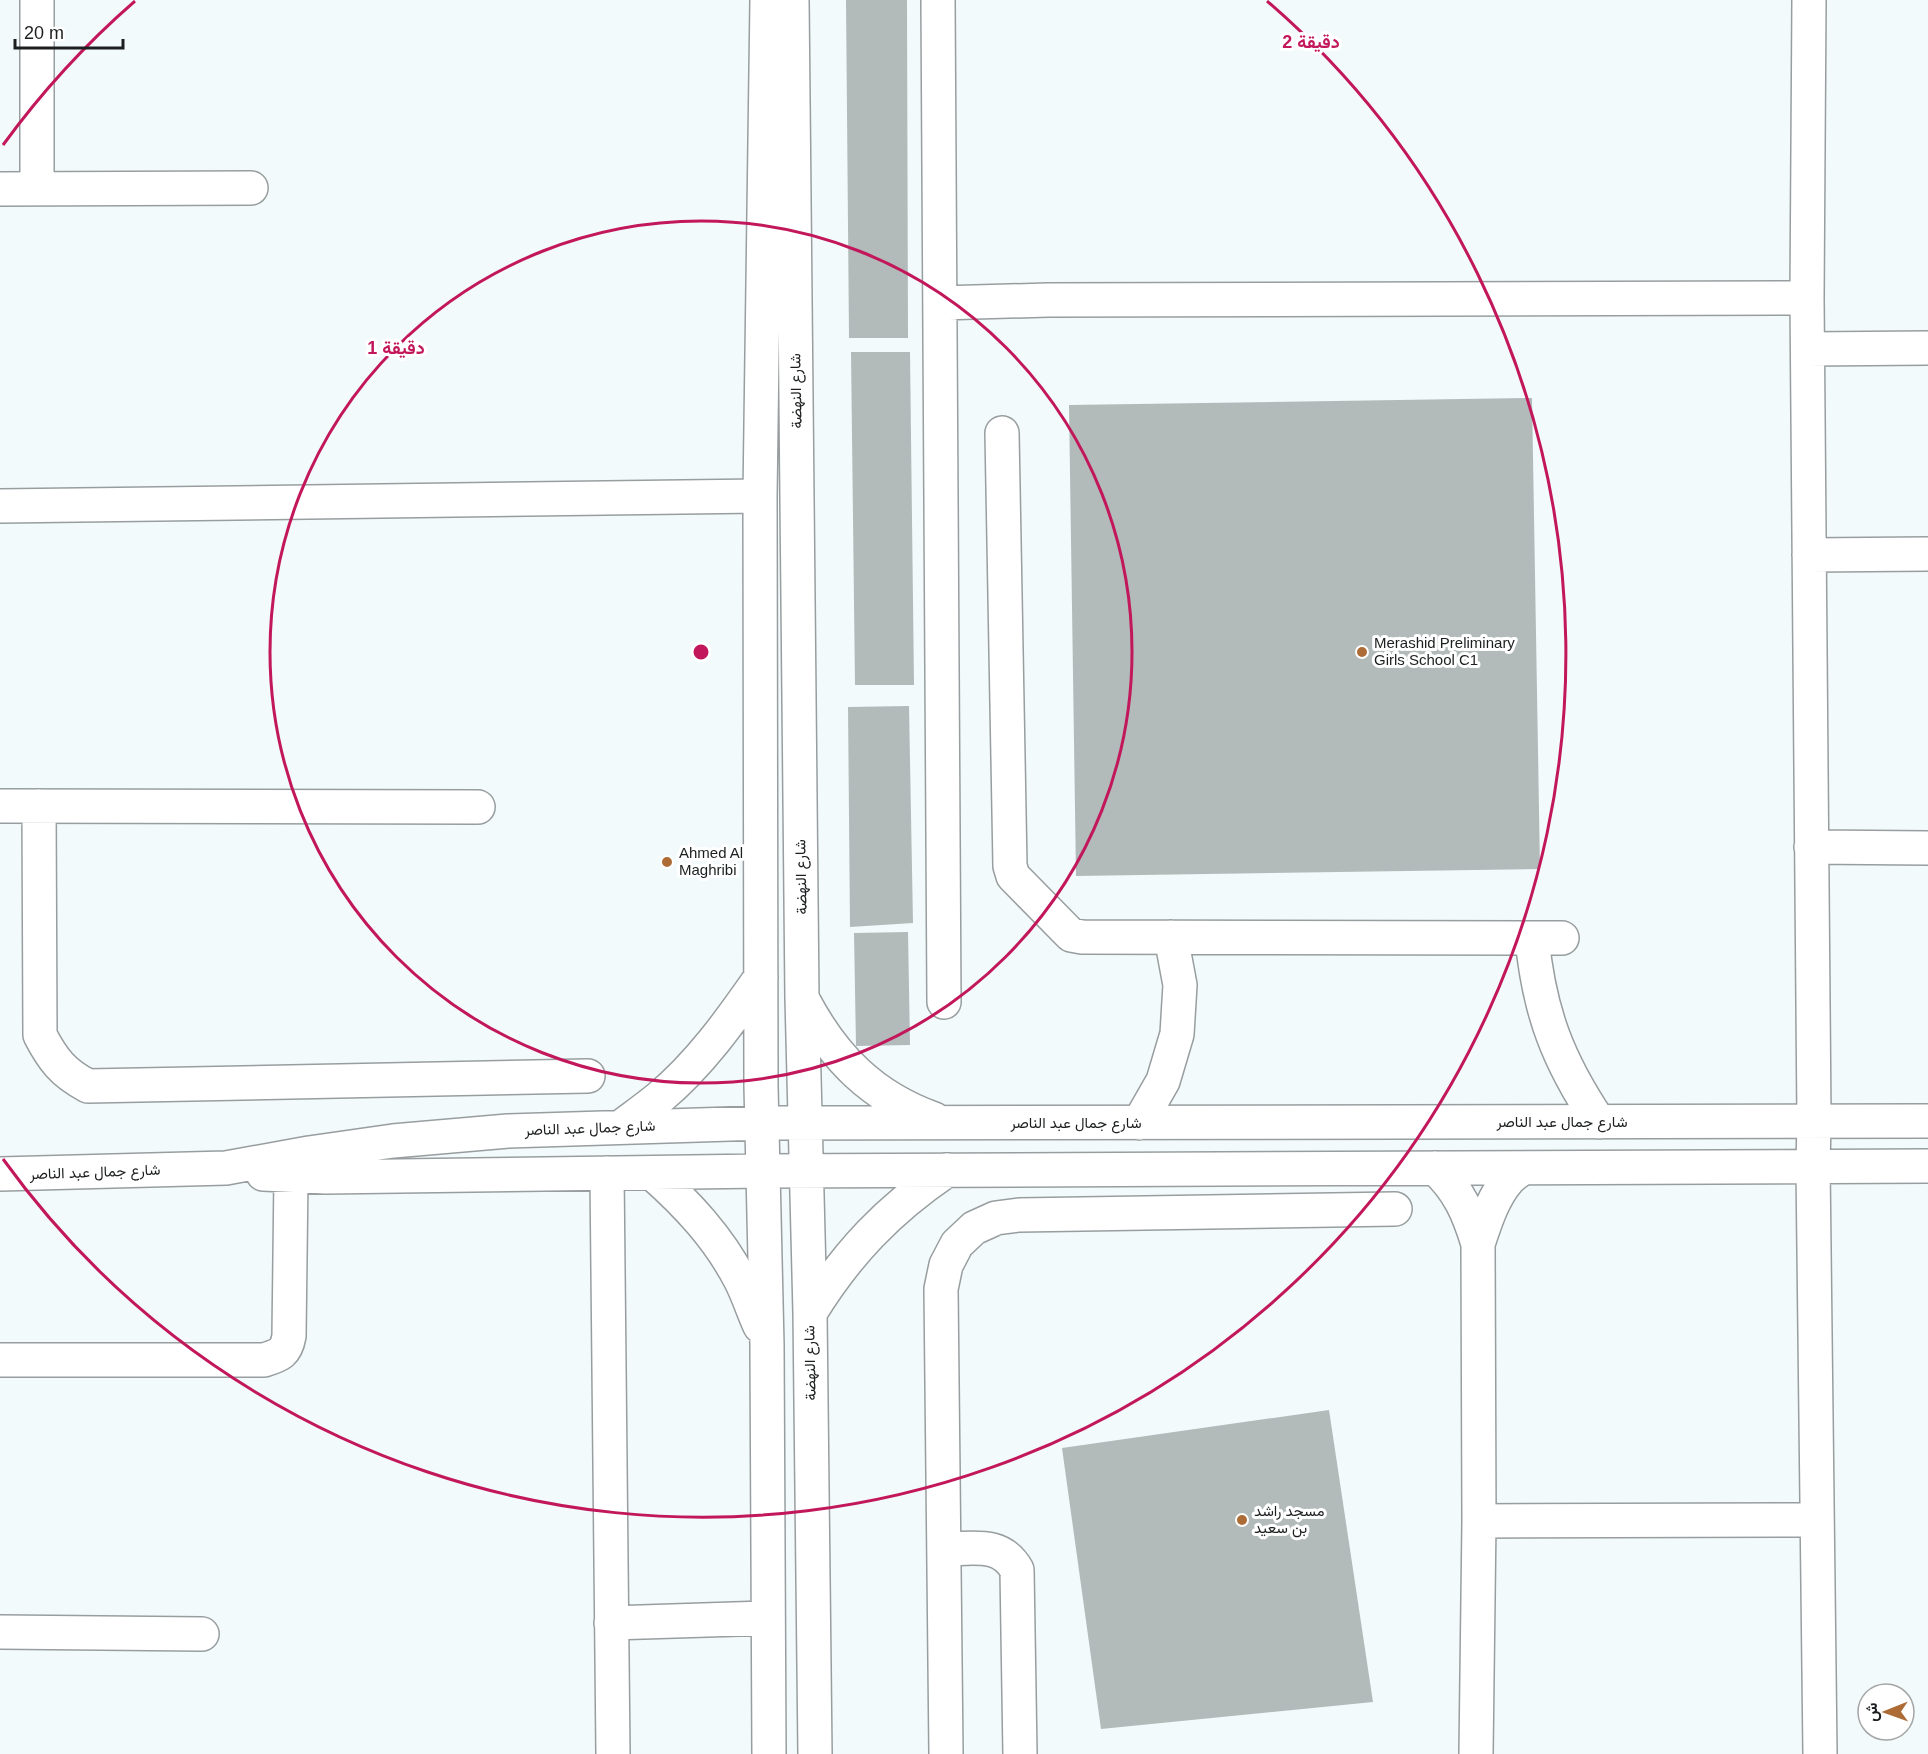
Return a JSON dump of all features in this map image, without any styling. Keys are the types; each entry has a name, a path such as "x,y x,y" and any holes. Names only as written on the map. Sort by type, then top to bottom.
{"street":[{"path":"37,0 37,189"},
{"path":"767,0 760,496 762,1123 767,1345 769,1754"},
{"name":"شارع النهضة","path":"792,0 802,998 810,1313 815,1754"},
{"path":"938,0 944,1002"},
{"path":"1809,0 1807,298 1820,1754"},
{"path":"0,189 251,188"},
{"path":"940,303 1071,300 1807,298"},
{"path":"1808,349 1928,348"},
{"path":"1002,434 1010,866 1013,876 1071,935 1082,937 1547,938 1537,979 1550,1031 1579,1092 1599,1122"},
{"path":"0,506 760,496"},
{"path":"1809,555 1928,554"},
{"path":"0,806 478,807"},
{"path":"39,806 40,1035 52,1058 72,1077 88,1086 588,1076"},
{"path":"1811,847 1928,848"},
{"path":"1139,1123 1163,1081 1177,1034 1180,985 1171,937"},
{"path":"622,1126 660,1097 695,1064 726,1027 761,976"},
{"path":"802,998 817,1027 837,1054 860,1077 886,1097 915,1113 947,1123"},
{"name":"شارع جمال عبد الناصر","path":"0,1174 226,1168 393,1141 508,1131 622,1126 762,1123 1928,1121"},
{"name":"شارع جمال عبد الناصر","path":"226,1168 291,1177 763,1171 1928,1166"},
{"path":"1436,1168 1449,1181 1461,1201 1478,1244"},
{"path":"1476,1754 1479,1521 1478,1244 1485,1221 1496,1200 1508,1180 1523,1168"},
{"path":"810,1313 827,1285 869,1233 910,1196 947,1170"},
{"path":"607,1173 613,1754"},
{"path":"652,1173 679,1196 723,1250 741,1281 767,1345"},
{"path":"0,1360 264,1360 278,1356 287,1347 289,1336 291,1177"},
{"path":"946,1754 941,1289 946,1265 957,1245 974,1228 996,1218 1019,1215 1395,1209"},
{"path":"1479,1521 1817,1520"},
{"path":"944,1549 988,1548 1001,1551 1011,1559 1017,1570 1020,1754"},
{"path":"611,1623 768,1618"},
{"path":"0,1632 202,1634"},
{"path":"814,1718 840,1754"}],"building":[{"path":"846,0 907,0 908,338 849,338"},
{"path":"851,352 910,352 914,685 855,685"},
{"path":"1532,398 1540,869 1076,876 1069,405"},
{"path":"909,706 913,923 850,927 848,707"},
{"path":"908,932 910,1045 856,1046 854,933"},
{"path":"1329,1410 1373,1702 1101,1729 1062,1448"}],"place":[{"name":"Merashid Preliminary Girls School C1","path":"1362,652"},
{"name":"Ahmed Al Maghribi","path":"667,862"},
{"name":"مسجد راشد بن سعيد","path":"1242,1520"}]}
